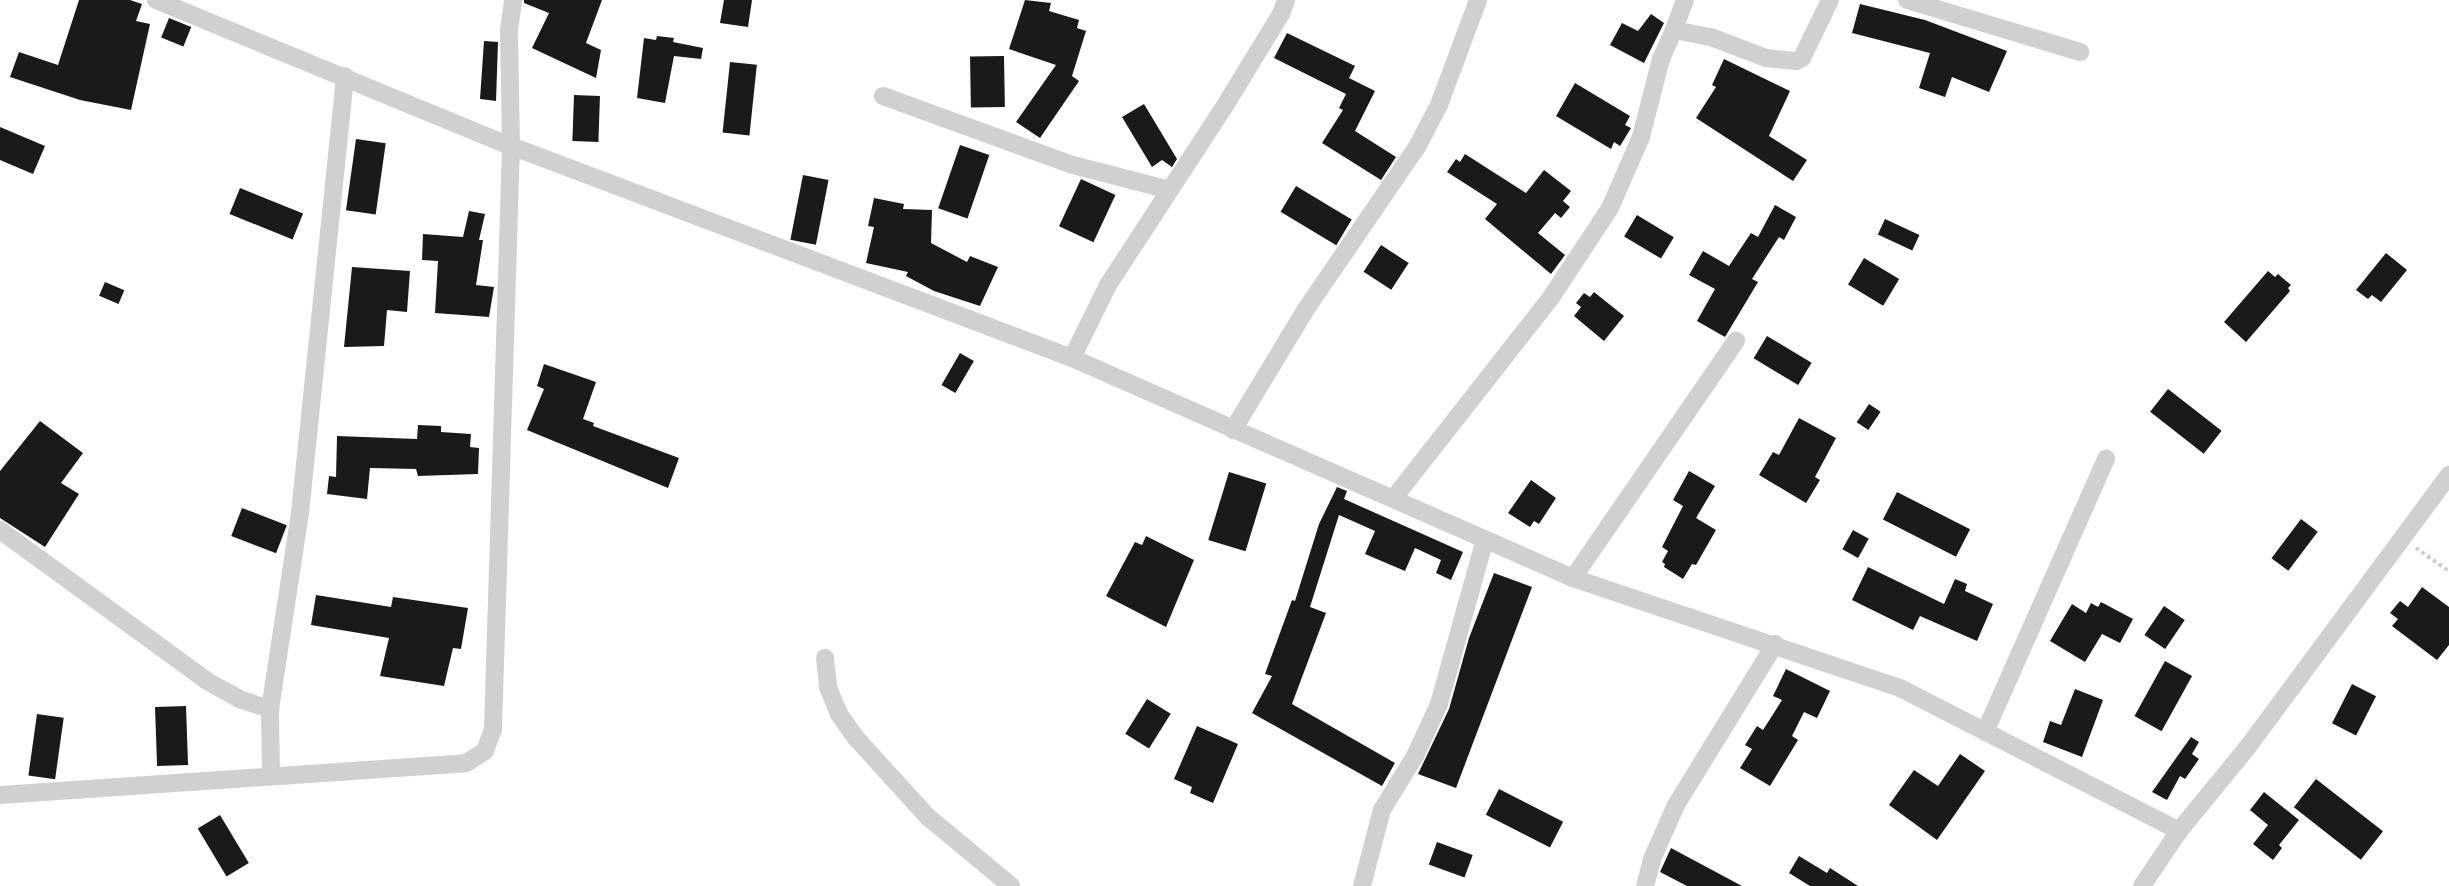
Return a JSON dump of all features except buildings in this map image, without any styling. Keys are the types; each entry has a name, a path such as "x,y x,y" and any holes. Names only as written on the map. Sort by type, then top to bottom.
{"street":[{"path":"156,0 511,146 1072,359 1573,578 1776,644 1900,688 2179,831"},
{"path":"0,796 466,763 485,751 492,729 511,146 509,30 513,0"},
{"path":"1072,359 1108,285 1267,37 1286,0"},
{"path":"1233,430 1307,309 1417,146 1439,104 1478,0"},
{"path":"1393,499 1552,296 1610,208 1641,137 1661,59 1685,0"},
{"path":"1674,30 1711,37 1766,58 1796,61 1802,58 1830,0"},
{"path":"1907,0 2080,52"},
{"path":"271,775 270,709 300,513 345,76"},
{"path":"883,96 972,131 1073,164 1170,190"},
{"path":"1573,578 1736,341"},
{"path":"1985,732 2106,459"},
{"path":"2142,886 2179,831 2247,748 2449,475"},
{"path":"0,530 207,681 239,699 270,709"},
{"path":"1362,886 1382,810 1415,756 1439,704 1485,539"},
{"path":"1645,886 1652,859 1676,805 1776,644"},
{"path":"825,658 828,687 839,714 856,737 928,817 1011,886"}],"path":[{"path":"2403,539 2449,571"}]}
